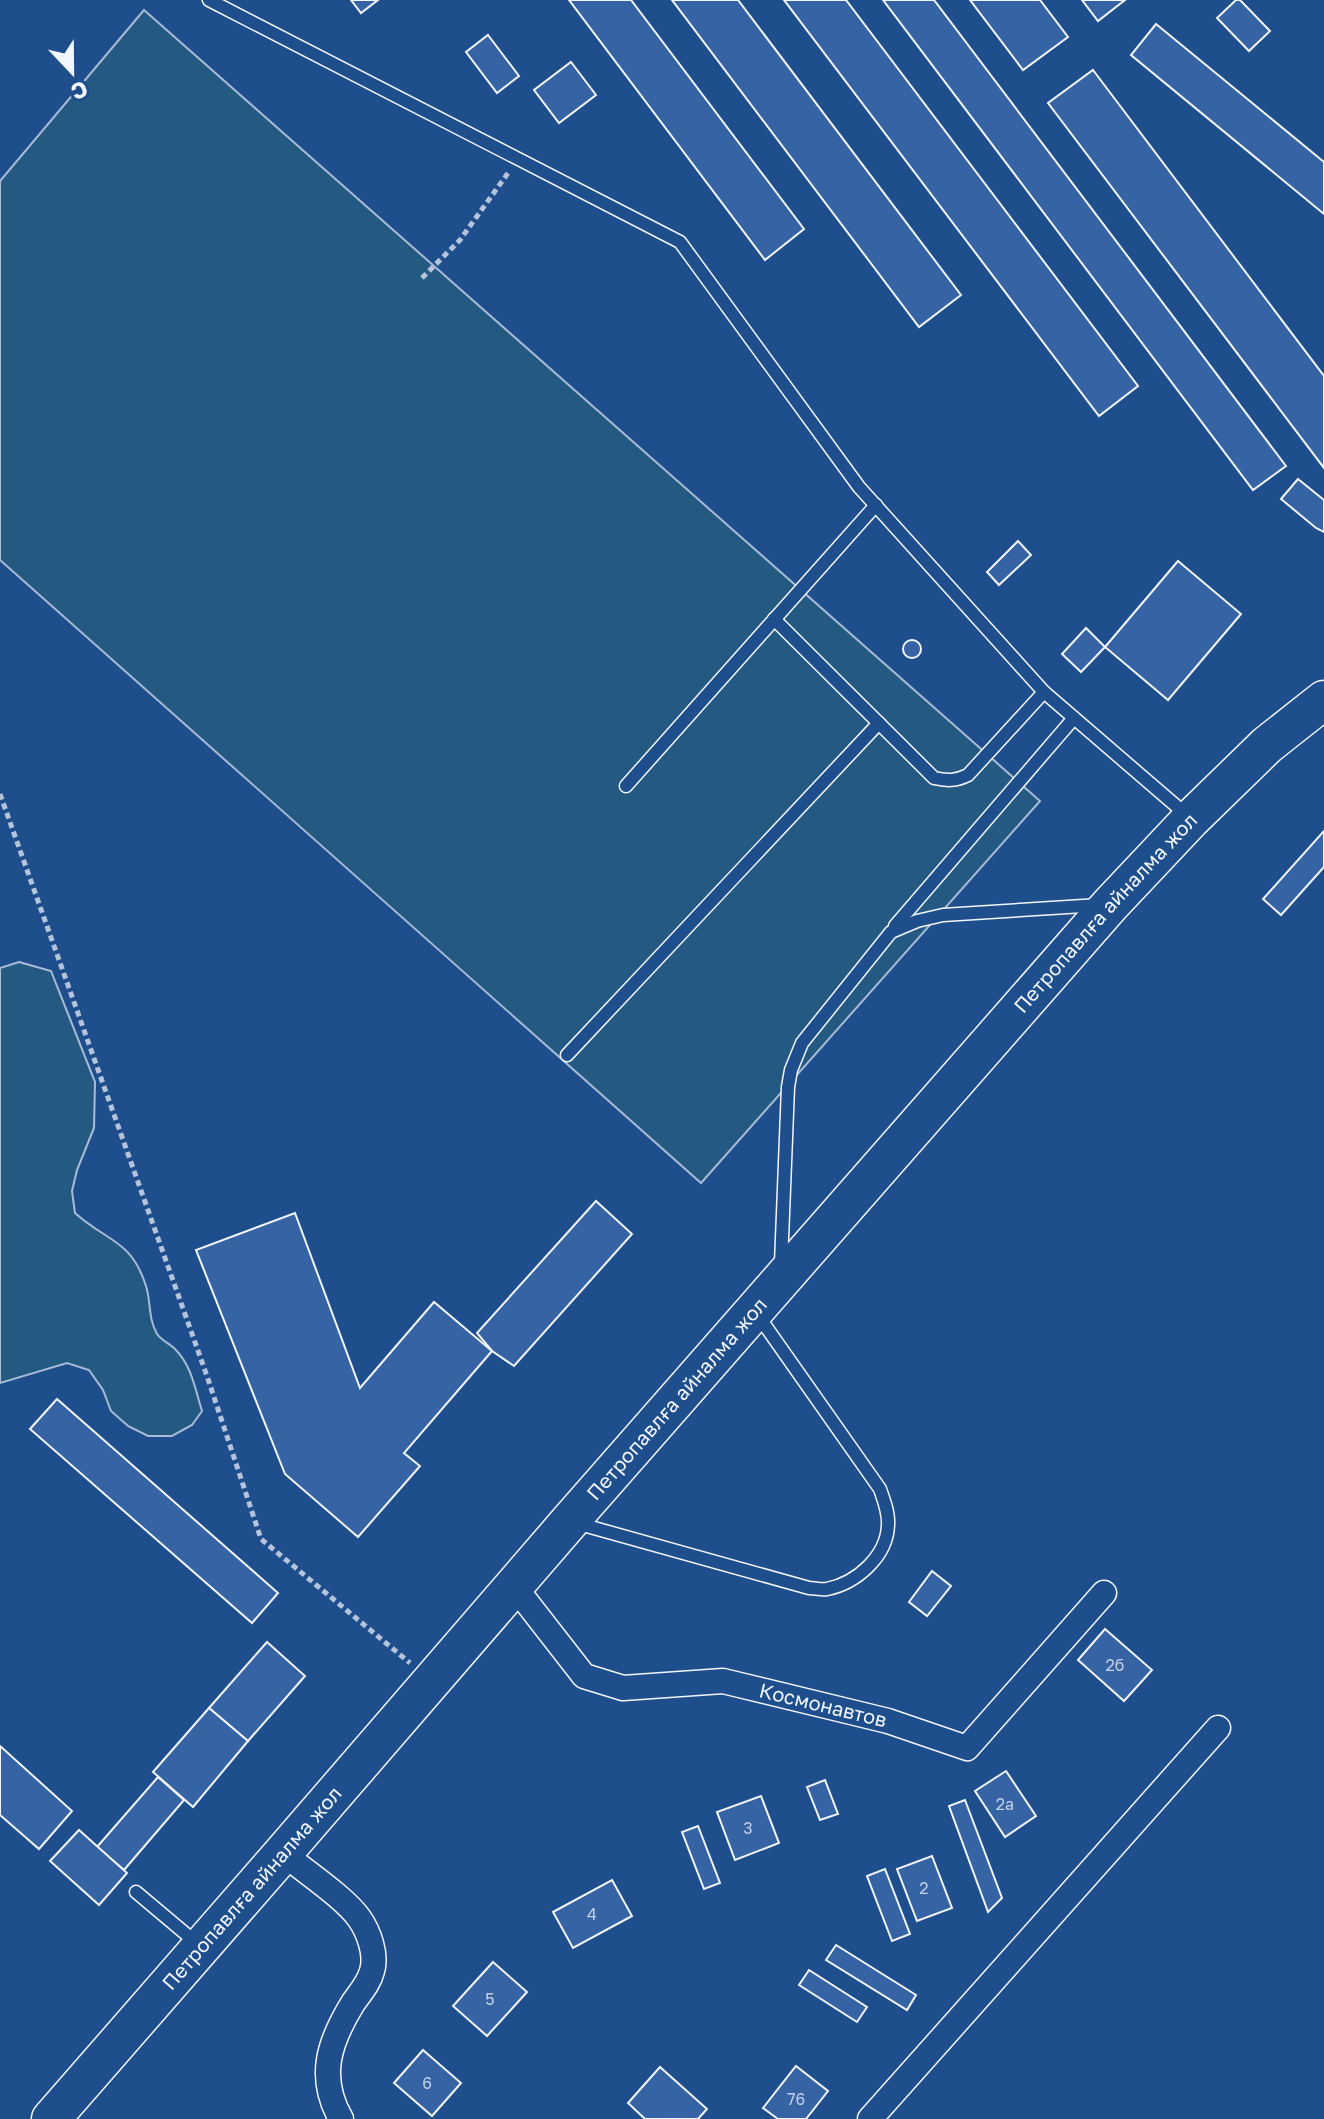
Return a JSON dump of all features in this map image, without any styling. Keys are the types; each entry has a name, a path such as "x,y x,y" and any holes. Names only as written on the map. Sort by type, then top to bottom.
{"highway":[{"name":"Петропавлға айналма жол","path":"51,2119 1110,905 1191,819 1267,745 1324,700"}],"street":[{"name":"Космонавтов","path":"514,1586 584,1676 623,1688 723,1681 888,1721 967,1748 1104,1593"},
{"path":"870,2119 1218,1728"},
{"path":"283,1853 351,1909 366,1931 373,1951 373,1970 331,2046 327,2085 341,2119"}],"lane":[{"path":"209,0 680,242 859,487 1044,692 1191,819"},
{"path":"626,786 876,505"},
{"path":"774,619 934,778 944,781 968,775 1044,692"},
{"path":"780,1281 788,1087 796,1054 891,932 1074,718"},
{"path":"567,1055 879,723"},
{"path":"891,932 943,915 1110,905"},
{"path":"569,1522 809,1588 826,1589 843,1583 858,1575 875,1559 888,1527 887,1509 880,1489 754,1310"},
{"path":"136,1892 202,1947"}],"path":[{"path":"422,278 460,240 518,159"},
{"path":"0,794 207,1376 261,1539 432,1681"}],"shaded area":[{"path":"144,10 1040,801 701,1183 0,560 0,181"},
{"path":"19,962 51,971 95,1082 94,1128 72,1191 75,1213 117,1243 133,1259 146,1286 157,1334 181,1356 195,1386 202,1411 192,1425 172,1436 148,1436 128,1426 111,1411 103,1390 89,1370 67,1363 0,1383 0,968"}],"building":[{"path":"351,0 378,0 361,13"},
{"path":"569,0 631,0 804,229 765,260"},
{"path":"672,0 738,0 961,295 919,327"},
{"path":"784,0 846,0 1138,386 1099,416"},
{"path":"883,0 934,0 1286,466 1253,490"},
{"path":"970,0 1040,0 1068,37 1023,70"},
{"path":"1082,0 1125,0 1098,21"},
{"path":"1236,0 1240,0 1270,31 1249,51 1217,18"},
{"path":"1156,24 1324,162 1324,214 1131,55"},
{"path":"488,35 519,76 497,93 466,52"},
{"path":"571,62 596,95 559,123 534,90"},
{"path":"1093,70 1324,376 1324,468 1048,103"},
{"path":"1298,479 1324,500 1324,532 1281,499"},
{"path":"1018,541 1031,555 999,585 987,572"},
{"path":"1178,561 1241,614 1168,700 1105,647"},
{"path":"1086,628 1105,647 1081,672 1062,654"},
{"path":"912,640 921,649 912,658 903,649"},
{"path":"1324,831 1324,867 1281,915 1263,899"},
{"path":"596,1201 632,1234 514,1366 492,1351 477,1333"},
{"path":"295,1213 360,1388 434,1302 492,1351 404,1453 420,1466 358,1537 285,1474 196,1250"},
{"path":"57,1399 278,1593 252,1623 30,1429"},
{"path":"932,1571 951,1586 927,1616 909,1602"},
{"path":"1105,1629 1152,1670 1124,1701 1078,1660"},
{"path":"267,1642 305,1676 248,1741 209,1708"},
{"path":"209,1708 248,1741 193,1807 153,1772"},
{"path":"0,1746 72,1811 39,1849 0,1815"},
{"path":"1006,1771 1036,1816 1005,1837 975,1791"},
{"path":"158,1777 184,1800 124,1870 97,1847"},
{"path":"825,1780 838,1814 820,1820 807,1787"},
{"path":"761,1796 779,1843 735,1860 717,1812"},
{"path":"965,1800 1002,1898 988,1912 949,1806"},
{"path":"698,1826 720,1883 704,1889 682,1832"},
{"path":"79,1830 127,1873 99,1905 50,1861"},
{"path":"932,1856 952,1908 917,1921 897,1869"},
{"path":"885,1869 910,1934 892,1941 867,1876"},
{"path":"612,1880 632,1916 573,1948 553,1912"},
{"path":"836,1945 916,1995 907,2010 826,1960"},
{"path":"493,1962 527,1992 487,2036 453,2006"},
{"path":"809,1970 867,2007 857,2022 799,1985"},
{"path":"423,2050 461,2083 432,2116 394,2083"},
{"path":"796,2066 828,2091 806,2119 778,2119 763,2108"},
{"path":"660,2067 707,2109 698,2119 645,2119 628,2103"}]}
